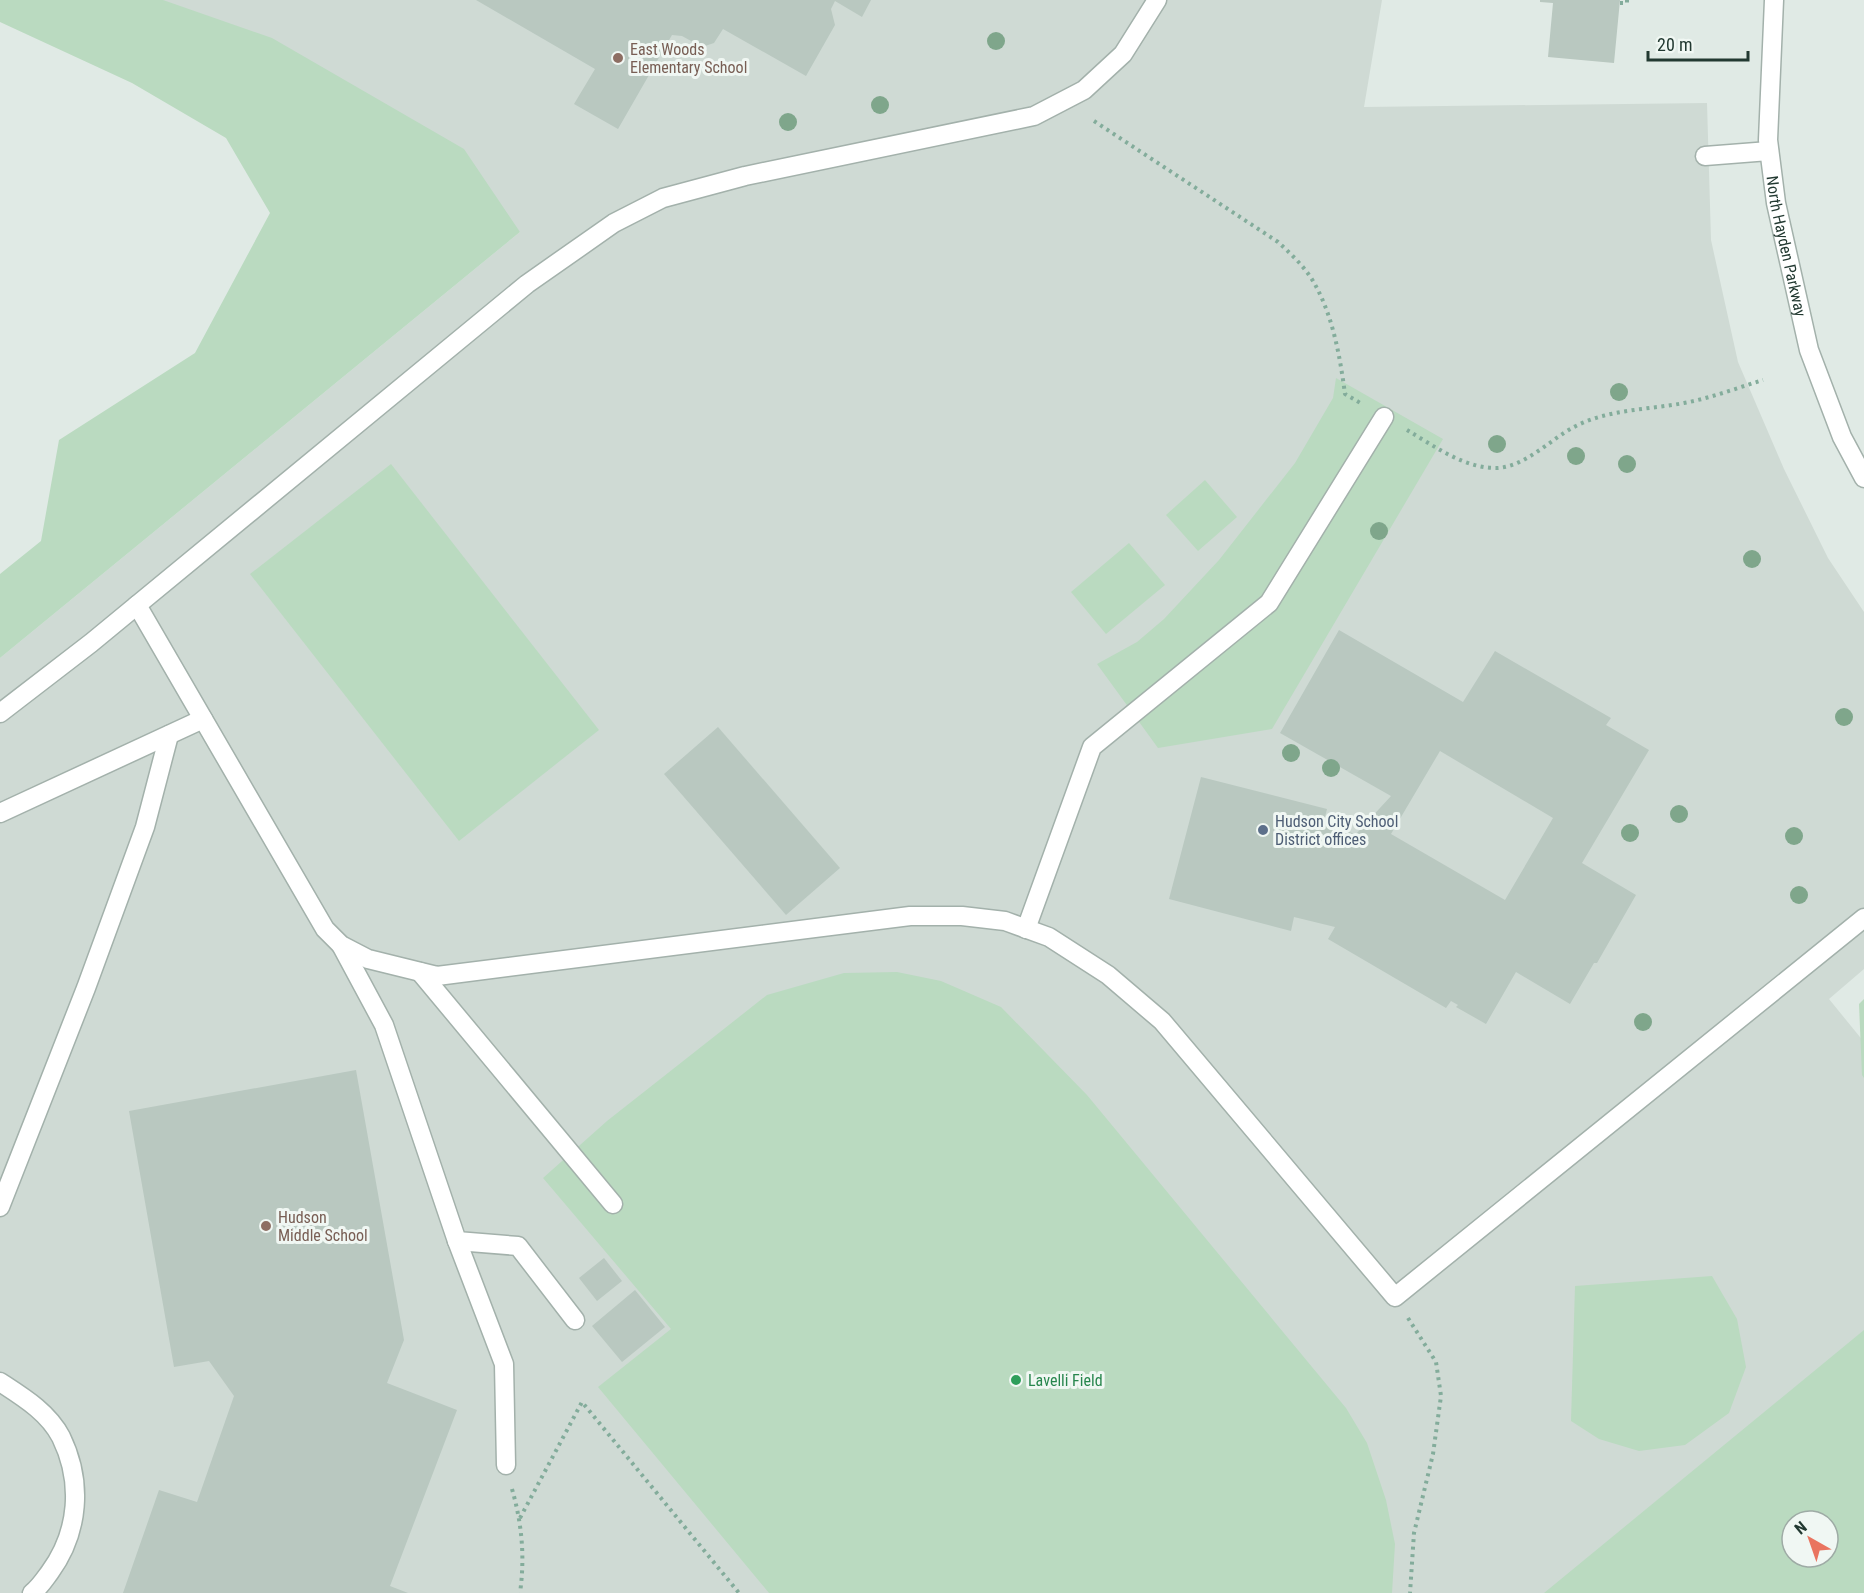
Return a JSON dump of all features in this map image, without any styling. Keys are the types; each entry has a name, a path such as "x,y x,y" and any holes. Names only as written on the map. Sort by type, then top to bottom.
{"street":[{"path":"0,714 137,605 527,284 614,223 663,198 745,176 1034,116 1084,90 1123,54 1157,0"},
{"name":"North Hayden Parkway","path":"1774,0 1769,151 1776,203 1809,350 1842,437 1864,478"},
{"path":"1706,156 1769,151"},
{"path":"1026,929 1092,747 1269,603 1384,417"},
{"path":"137,605 301,891 325,929 340,945 384,1025 457,1241 504,1364 506,1465"},
{"path":"0,813 203,719"},
{"path":"0,1207 86,988 145,827 169,735"},
{"path":"340,945 368,959 437,976 910,916 962,916 1005,921 1048,937 1108,975 1162,1021 1395,1297 1864,918"},
{"path":"420,972 613,1204"},
{"path":"457,1241 518,1246 575,1320"},
{"path":"0,1382 34,1403 60,1436 74,1475 75,1516 62,1555 38,1589 32,1593"}],"path":[{"path":"1620,3 1626,3 1627,0"},
{"path":"1094,121 1272,238 1298,261 1313,282 1326,309 1335,337 1345,394 1453,457 1478,466 1500,468 1531,457 1572,428 1594,417 1620,411 1686,403 1763,380"},
{"path":"1395,1297 1436,1362 1441,1396 1433,1454 1413,1533 1410,1593"},
{"path":"520,1518 582,1402 739,1593"},
{"path":"506,1465 520,1518 524,1567 520,1593"}],"shaded area":[{"path":"50,0 1382,0 1364,107 1707,103 1711,240 1738,362 1784,469 1828,558 1864,612 1864,969 1829,999 1864,1042 1864,1593 0,1593 0,658 520,232"}],"green space":[{"path":"0,0 163,0 272,38 464,149 520,232 0,658 0,574 41,541 59,440 195,353 270,213 226,138 132,83 0,22"},
{"path":"1336,378 1443,439 1272,729 1158,748 1097,664 1137,642 1164,619 1219,560 1295,463 1333,398"},
{"path":"391,464 599,730 459,841 250,574"},
{"path":"1205,480 1237,517 1198,551 1166,515"},
{"path":"1129,543 1165,585 1106,634 1071,592"},
{"path":"897,972 941,981 1001,1007 1087,1095 1346,1408 1367,1443 1386,1500 1395,1544 1392,1593 769,1593 598,1387 671,1329 543,1178 607,1121 767,995 844,973"},
{"path":"1864,999 1864,1078 1859,1004"},
{"path":"1712,1276 1737,1319 1746,1367 1729,1413 1685,1445 1639,1451 1599,1439 1571,1421 1575,1286"},
{"path":"1864,1330 1864,1593 1544,1593"}],"building":[{"name":"East Woods Elementary School","path":"476,0 871,0 862,17 835,1 831,9 835,25 806,76 723,29 714,43 702,47 682,36 672,35 618,129 574,104 595,69"},
{"path":"1540,0 1620,0 1614,63 1548,57 1553,3 1540,2"},
{"name":"Hudson City School District offices","path":"1339,630 1463,702 1495,651 1611,718 1606,725 1649,750 1582,863 1636,895 1597,963 1594,963 1570,1004 1516,972 1486,1024 1456,1007 1458,1005 1451,1001 1446,1008 1328,939 1335,927 1294,917 1291,931 1169,899 1201,777 1327,809 1323,825 1356,834 1391,796 1280,733","holes":["1440,751 1553,818 1505,900 1391,834"]},
{"path":"718,727 840,868 786,915 664,774"},
{"name":"Hudson Middle School","path":"356,1070 404,1340 387,1383 457,1410 390,1586 408,1593 123,1593 159,1490 197,1502 234,1396 209,1361 174,1367 129,1111"},
{"path":"604,1258 622,1281 597,1301 579,1278"},
{"path":"635,1290 665,1327 622,1362 592,1326"}],"place":[{"name":"East Woods Elementary School","path":"618,58"},
{"name":"Hudson City School District offices","path":"1263,830"},
{"name":"Hudson Middle School","path":"266,1226"},
{"name":"Lavelli Field","path":"1016,1380"}]}
